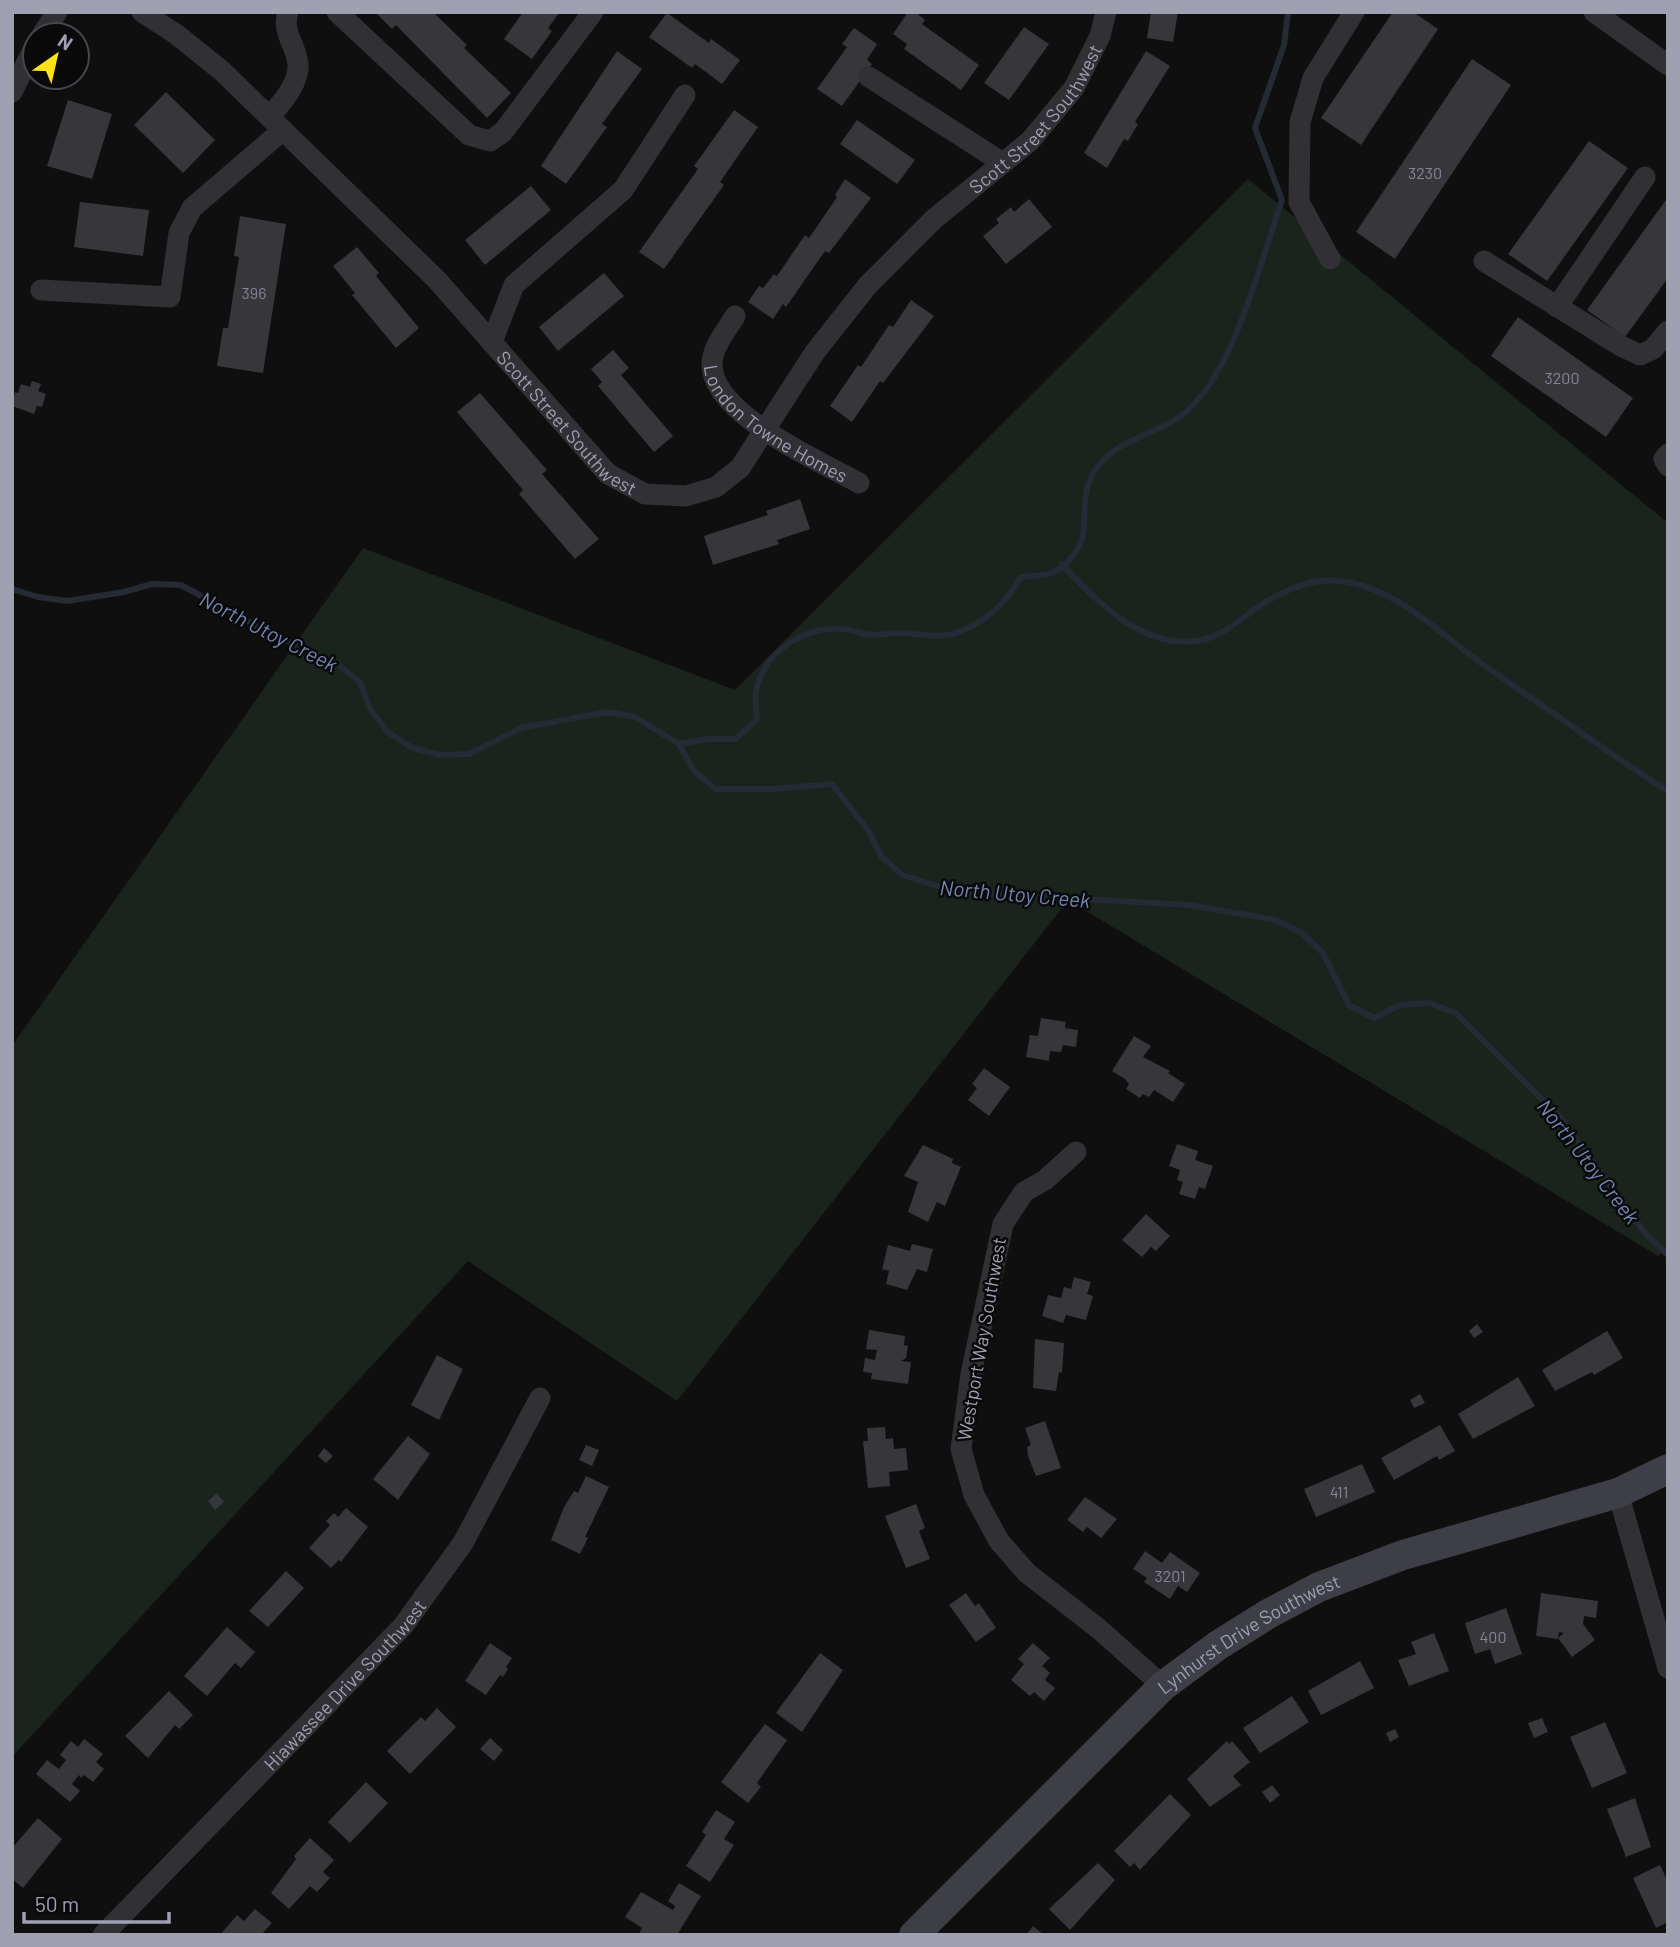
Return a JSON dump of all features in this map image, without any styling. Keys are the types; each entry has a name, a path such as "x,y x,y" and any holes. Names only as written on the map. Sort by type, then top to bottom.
{"street":[{"name":"Scott Street Southwest","path":"142,12 176,34 222,71 437,280 608,474 645,494 686,496 716,486 740,468 815,352 868,285 934,219 1030,141 1074,89 1100,36 1106,12"},
{"path":"41,290 170,297 179,233 192,208 276,124 293,87 299,65 288,34 288,12"},
{"path":"337,12 469,135 489,141 503,132 593,12"},
{"path":"1331,259 1300,202 1300,122 1313,78 1354,12"},
{"path":"1594,12 1668,65"},
{"path":"12,92 21,74"},
{"path":"869,77 1003,163"},
{"path":"492,342 514,285 623,190 685,95"},
{"path":"1557,307 1646,177"},
{"path":"1484,261 1640,355 1653,349 1668,331"},
{"name":"London Towne Homes","path":"735,316 718,344 712,361 718,388 735,407 765,430 859,483"},
{"path":"1668,454 1664,459 1668,466"},
{"name":"Westport Way Southwest","path":"1076,1152 1045,1180 1024,1192 1003,1224 971,1374 961,1449 974,1495 999,1541 1027,1573 1089,1621 1163,1686"},
{"name":"Hiawassee Drive Southwest","path":"103,1935 403,1626 463,1543 540,1398"},
{"name":"Lynhurst Drive Southwest","path":"915,1935 1163,1686 1227,1639 1319,1587 1403,1555 1618,1493 1668,1469"},
{"path":"1618,1493 1668,1668"}],"shaded area":[{"path":"1248,179 1668,523 1668,1246 1658,1256 1068,900 677,1401 468,1261 12,1757 12,1046 363,548 735,690"}],"building":[{"path":"375,12 433,12 467,45 464,48 511,93 487,118 396,25 392,29"},
{"path":"523,12 560,12 548,28 552,31 532,59 504,39"},
{"path":"908,12 915,12 925,20 922,24 979,65 961,90 904,49 907,44 893,34"},
{"path":"1151,12 1178,12 1173,42 1147,38"},
{"path":"1393,12 1413,12 1438,29 1361,145 1321,118"},
{"path":"667,13 709,43 711,39 740,60 722,84 695,64 692,68 649,37"},
{"path":"1024,27 1049,44 1009,100 984,83"},
{"path":"854,28 877,44 867,60 872,64 842,106 817,89 847,47 842,44"},
{"path":"617,51 642,69 602,124 607,127 566,184 541,166"},
{"path":"1146,51 1170,66 1135,122 1138,124 1128,141 1124,139 1107,168 1084,153"},
{"path":"1472,59 1511,85 1395,259 1356,232"},
{"path":"166,92 215,140 183,173 134,125"},
{"path":"68,100 112,114 92,179 47,166"},
{"path":"734,110 758,127 720,182 724,185 664,269 639,252 698,169 694,166"},
{"path":"857,120 915,160 897,184 840,144"},
{"path":"1589,141 1628,168 1547,281 1508,254"},
{"path":"845,179 871,198 829,253 825,251 786,307 783,304 773,319 748,302 759,286 763,288 774,274 777,276 805,235 809,238 837,197 835,195"},
{"path":"531,186 551,210 485,265 465,240"},
{"path":"1668,197 1668,278 1625,337 1587,310"},
{"path":"1029,199 1052,227 1006,264 983,236 999,223 996,219 1011,207 1014,212"},
{"path":"80,202 149,210 143,256 74,247"},
{"path":"240,216 286,224 263,373 217,366 223,328 228,328 239,257 234,256"},
{"path":"357,247 379,273 376,276 419,328 396,348 352,295 355,293 333,266"},
{"path":"604,273 624,296 558,351 539,327"},
{"path":"911,300 934,316 883,383 880,381 852,422 830,406 858,365 861,367 889,325 893,327"},
{"path":"1518,317 1633,398 1606,437 1491,356"},
{"path":"613,350 629,368 621,375 673,436 654,452 598,386 602,382 591,369"},
{"path":"32,381 41,384 38,391 46,394 42,407 37,406 34,414 12,406 15,392 18,393 21,384 30,387"},
{"path":"480,393 547,470 542,474 599,539 575,559 519,494 523,490 457,412"},
{"path":"800,499 810,529 777,540 779,544 713,565 704,536 768,515 766,511"},
{"path":"1041,1018 1066,1022 1065,1028 1078,1030 1076,1047 1063,1045 1061,1052 1050,1051 1049,1061 1026,1057 1030,1035 1038,1036"},
{"path":"1134,1036 1151,1046 1143,1057 1170,1071 1168,1073 1185,1084 1173,1102 1154,1090 1149,1097 1143,1094 1140,1098 1126,1089 1129,1084 1125,1079 1112,1071"},
{"path":"984,1068 1010,1087 989,1116 968,1100 977,1088 972,1084"},
{"path":"1177,1144 1198,1151 1195,1160 1213,1166 1205,1189 1199,1187 1195,1199 1179,1194 1183,1182 1177,1180 1180,1170 1169,1166"},
{"path":"923,1145 953,1159 952,1163 961,1167 945,1206 937,1202 928,1222 908,1212 918,1182 904,1176"},
{"path":"1146,1214 1170,1236 1156,1251 1151,1247 1142,1257 1122,1240"},
{"path":"912,1244 933,1249 927,1272 917,1269 907,1290 886,1284 889,1271 882,1269 888,1245 910,1251"},
{"path":"1074,1277 1091,1282 1087,1294 1093,1296 1086,1320 1066,1315 1063,1323 1042,1316 1048,1295 1061,1298 1064,1287 1071,1289"},
{"path":"1477,1324 1483,1332 1474,1338 1469,1331"},
{"path":"869,1330 905,1336 904,1345 908,1346 906,1358 901,1361 911,1362 908,1384 871,1379 872,1373 863,1372 865,1358 875,1360 877,1350 866,1349"},
{"path":"1607,1331 1623,1358 1594,1375 1592,1372 1555,1391 1542,1370"},
{"path":"1035,1339 1064,1343 1062,1373 1059,1372 1056,1391 1033,1388"},
{"path":"437,1355 463,1369 439,1420 411,1405"},
{"path":"1518,1377 1535,1406 1473,1439 1458,1414"},
{"path":"1420,1394 1425,1403 1414,1408 1410,1400"},
{"path":"1045,1421 1061,1468 1036,1476 1028,1456 1027,1447 1031,1445 1025,1428"},
{"path":"1440,1425 1455,1451 1439,1460 1437,1456 1394,1480 1381,1458"},
{"path":"885,1427 886,1439 893,1438 894,1449 906,1448 908,1470 889,1472 890,1486 868,1488 863,1441 868,1441 867,1428"},
{"path":"408,1436 430,1454 398,1500 373,1479"},
{"path":"586,1445 599,1450 592,1466 579,1460"},
{"path":"324,1448 333,1456 326,1463 318,1456"},
{"path":"1362,1464 1375,1492 1316,1517 1304,1489"},
{"path":"586,1476 609,1487 585,1537 588,1538 580,1554 551,1540 564,1507 574,1491 578,1493"},
{"path":"217,1493 224,1502 215,1510 208,1501"},
{"path":"1085,1497 1117,1519 1101,1538 1087,1527 1083,1532 1067,1520"},
{"path":"916,1504 925,1528 919,1531 930,1559 906,1568 885,1516"},
{"path":"346,1508 368,1527 341,1562 339,1560 331,1568 309,1548 330,1525 326,1521 334,1513 338,1517"},
{"path":"1145,1551 1162,1563 1170,1552 1200,1573 1187,1592 1178,1586 1170,1599 1144,1582 1147,1578 1133,1569"},
{"path":"286,1571 304,1588 268,1627 249,1611"},
{"path":"966,1593 975,1606 979,1603 996,1628 976,1642 949,1605"},
{"path":"1541,1593 1598,1601 1596,1618 1584,1616 1583,1624 1595,1640 1572,1657 1558,1638 1536,1636"},
{"path":"1506,1608 1522,1654 1495,1664 1490,1649 1475,1654 1465,1623"},
{"path":"227,1627 255,1652 241,1668 235,1663 207,1696 184,1676"},
{"path":"1434,1633 1449,1671 1409,1686 1398,1660 1416,1654 1411,1642"},
{"path":"490,1643 512,1658 503,1677 500,1675 486,1695 465,1681"},
{"path":"1033,1643 1050,1658 1042,1666 1050,1673 1045,1680 1055,1688 1044,1701 1034,1692 1030,1696 1011,1680 1024,1664 1018,1659"},
{"path":"820,1653 843,1670 802,1732 776,1713"},
{"path":"1360,1661 1374,1688 1321,1715 1308,1691"},
{"path":"169,1691 193,1715 179,1729 175,1725 148,1758 125,1736"},
{"path":"1292,1696 1309,1722 1260,1753 1243,1728"},
{"path":"437,1708 456,1727 410,1774 387,1751 421,1717 425,1721"},
{"path":"1542,1718 1548,1732 1534,1738 1528,1723"},
{"path":"1605,1722 1627,1773 1592,1788 1570,1737"},
{"path":"765,1724 787,1740 757,1783 761,1787 748,1803 721,1782"},
{"path":"1395,1729 1399,1737 1390,1742 1386,1733"},
{"path":"490,1738 503,1750 494,1761 480,1749"},
{"path":"84,1739 103,1754 96,1762 104,1769 93,1782 84,1775 81,1778 79,1775 72,1784 80,1791 70,1802 36,1774 47,1760 59,1769 66,1760 60,1755 71,1741 78,1747"},
{"path":"1227,1741 1229,1744 1232,1741 1250,1762 1233,1776 1241,1785 1210,1807 1187,1779"},
{"path":"366,1782 388,1803 350,1843 328,1822"},
{"path":"1272,1785 1280,1795 1270,1803 1262,1792"},
{"path":"1170,1794 1191,1815 1140,1870 1134,1863 1130,1867 1114,1851"},
{"path":"1635,1798 1651,1847 1626,1857 1607,1809"},
{"path":"716,1810 735,1822 724,1839 734,1845 710,1882 686,1866 706,1835 702,1832"},
{"path":"38,1818 62,1839 23,1888 12,1879 12,1848"},
{"path":"310,1838 334,1860 323,1872 330,1878 317,1892 310,1886 289,1909 271,1893 296,1859 294,1856"},
{"path":"1098,1863 1115,1880 1070,1930 1049,1909"},
{"path":"1660,1865 1668,1882 1668,1922 1656,1928 1633,1878"},
{"path":"679,1883 701,1896 677,1935 638,1935 642,1928 625,1917 641,1892 673,1910 675,1906 668,1901"},
{"path":"255,1909 272,1923 261,1935 220,1935 237,1915 244,1921"},
{"path":"1033,1926 1044,1935 1026,1935"}],"waterway":[{"path":"679,744 707,739 736,739 757,719 756,691 769,662 789,643 801,637 828,629 874,635 898,633 937,636 959,632 995,610 1021,577 1055,572 1073,556 1083,534 1085,501 1092,475 1111,453 1187,411 1219,369 1245,312 1282,200 1255,128 1284,45 1288,12"},
{"path":"1062,565 1092,595 1126,622 1164,639 1184,642 1213,636 1273,598 1309,583 1339,581 1380,592 1418,615 1488,668 1668,791"},
{"name":"North Utoy Creek","path":"12,589 38,597 67,601 124,592 152,584 181,585 258,627 337,664 360,682 370,709 388,732 412,748 441,755 469,754 521,728 607,712 635,717 679,744 693,770 716,789 774,789 832,784 868,830 881,856 902,875 957,892 1190,905 1276,920 1302,933 1323,953 1349,1005 1374,1018 1400,1005 1429,1003 1456,1013 1559,1116 1645,1233 1668,1255"}]}
